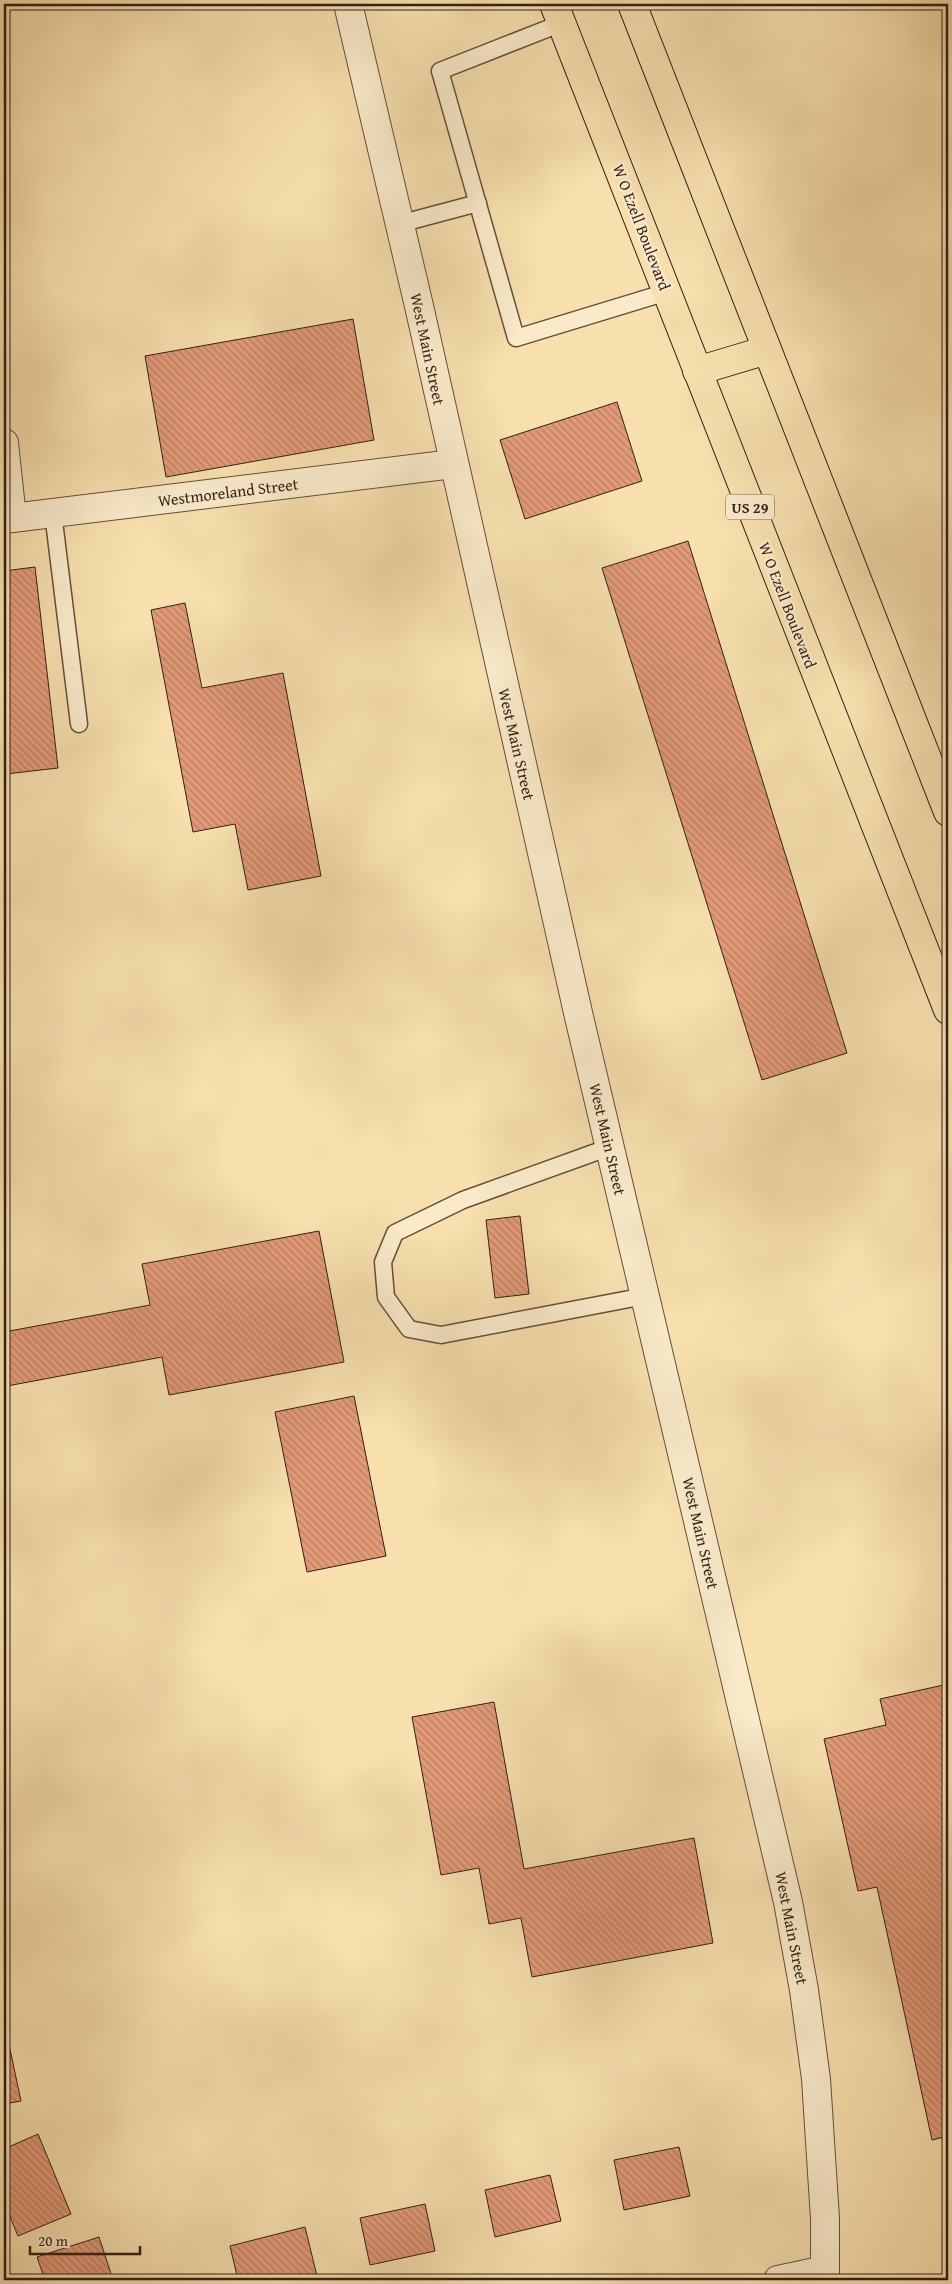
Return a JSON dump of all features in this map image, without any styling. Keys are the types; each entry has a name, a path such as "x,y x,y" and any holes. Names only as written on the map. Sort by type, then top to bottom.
{"main road":[{"path":"632,4 948,812"},
{"name":"W O Ezell Boulevard","path":"558,14 948,1010"},
{"path":"697,372 767,350"}],"street":[{"name":"West Main Street","path":"348,4 610,1147 788,1902 804,1990 816,2079 825,2220 825,2275"},
{"path":"4,442 8,519"},
{"name":"Westmoreland Street","path":"8,519 453,464"},
{"path":"778,2280 825,2275"}],"lane":[{"path":"558,14 440,71 516,338 667,292"},
{"path":"399,224 478,203"},
{"path":"53,513 79,724"},
{"path":"610,1147 464,1200 395,1234 383,1262 386,1297 409,1329 441,1334 645,1296"}],"building":[{"path":"353,319 374,440 166,477 145,356"},
{"path":"617,402 642,481 525,519 500,440"},
{"path":"688,541 847,1053 762,1080 602,568"},
{"path":"35,567 58,768 6,774 4,757 4,571"},
{"path":"185,603 202,688 283,673 321,876 248,890 235,824 193,832 151,610"},
{"path":"520,1216 529,1294 495,1298 486,1220"},
{"path":"319,1231 344,1362 169,1395 162,1357 7,1386 4,1369 4,1332 150,1305 142,1264"},
{"path":"354,1396 386,1556 307,1572 275,1412"},
{"path":"948,1684 948,2136 932,2140 877,1887 858,1891 824,1739 886,1725 880,1699"},
{"path":"494,1702 524,1869 694,1838 713,1943 532,1977 521,1918 489,1924 479,1868 441,1875 412,1717"},
{"path":"4,2021 21,2101 4,2104"},
{"path":"38,2134 71,2214 18,2236 4,2202 4,2149"},
{"path":"679,2147 690,2196 624,2210 614,2160"},
{"path":"550,2175 561,2221 495,2237 485,2190"},
{"path":"425,2204 435,2251 370,2265 360,2218"},
{"path":"305,2227 317,2276 301,2280 238,2280 230,2246"},
{"path":"99,2237 113,2280 45,2280 37,2257"}]}
